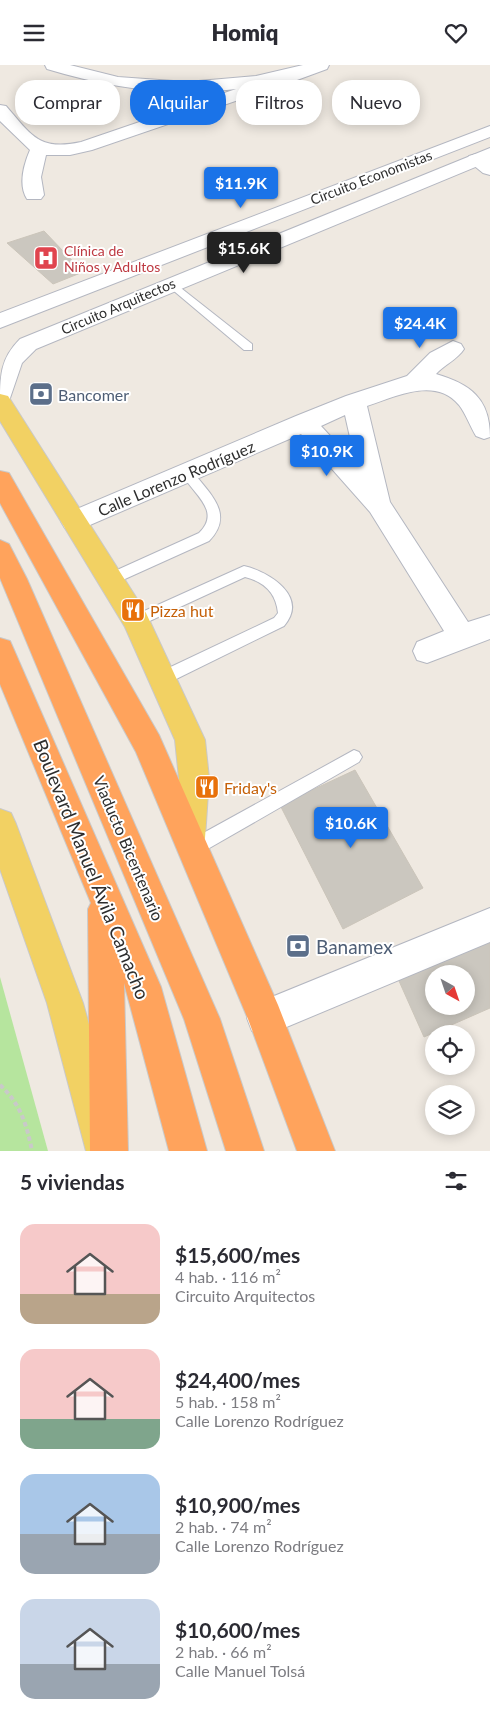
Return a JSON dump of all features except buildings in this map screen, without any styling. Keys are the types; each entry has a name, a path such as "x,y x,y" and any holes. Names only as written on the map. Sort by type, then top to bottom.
{"highway":[{"path":"0,479 148,745 265,1018 316,1151"},
{"name":"Viaducto Bicentenario","path":"0,551 14,579 202,1019 244,1151"},
{"name":"Boulevard Manuel Ávila Camacho","path":"0,650 143,987 188,1151"},
{"path":"104,895 110,1151"}],"main road":[{"path":"0,402 136,621 190,740 194,778 191,843"},
{"path":"0,824 65,1003 105,1151"}],"street":[{"path":"53,65 86,77 125,84 168,87 216,85 291,75"},
{"path":"0,110 27,141 39,149 63,152 86,146 321,65"},
{"name":"Circuito Economistas","path":"0,321 490,131"},
{"path":"34,195 31,180 33,164 39,149"},
{"name":"Circuito Arquitectos","path":"0,398 10,348 485,161"},
{"path":"415,382 438,358 453,349"},
{"name":"Calle Lorenzo Rodríguez","path":"74,521 354,401 415,382 434,382 451,387 466,399 484,431"},
{"path":"354,401 379,505"},
{"path":"304,422 379,505 462,635"},
{"path":"427,651 462,635 490,627"},
{"path":"265,1018 490,925"}],"lane":[{"path":"172,284 248,347"},
{"path":"111,579 204,537 214,530 217,520 214,511 188,473"},
{"path":"136,621 244,571 258,574 272,582 281,592 285,615 279,622 163,678"},
{"path":"191,843 354,757"}],"path":[{"path":"0,1085 11,1094 23,1113 32,1151"}],"green space":[{"path":"0,977 48,1151 0,1151"}],"place":[{"name":"Clínica de Niños y Adultos","path":"46,258"},
{"name":"Bancomer","path":"41,394"},
{"name":"Pizza hut","path":"133,610"},
{"name":"Friday's","path":"207,787"},
{"name":"Banamex","path":"298,946"}]}
